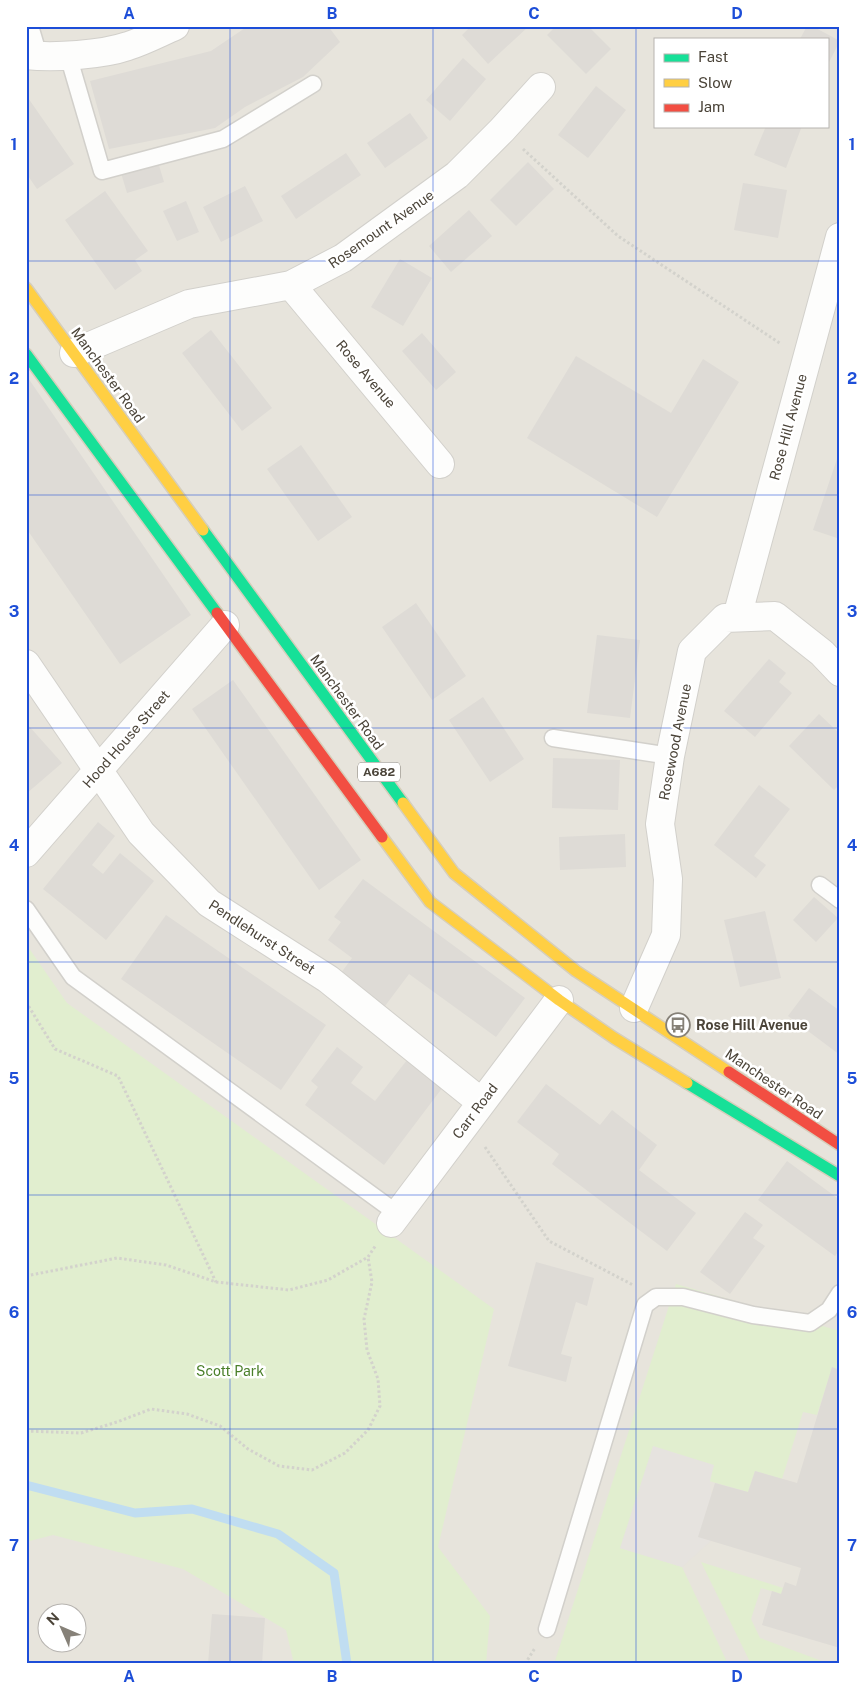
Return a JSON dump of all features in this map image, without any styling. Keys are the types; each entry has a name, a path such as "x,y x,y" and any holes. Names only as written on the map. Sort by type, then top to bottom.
{"main road":[{"name":"Manchester Road","path":"26,288 70,356 246,597 454,873 617,1034 840,1176"},
{"name":"Manchester Road","path":"26,354 47,373 430,902 568,986 632,1012 840,1145"}],"street":[{"path":"33,56 84,54 126,47 175,26"},
{"name":"Rosemount Avenue","path":"70,356 189,304 291,285 342,258 457,175 541,87"},
{"name":"Rose Hill Avenue","path":"737,618 840,237"},
{"name":"Rose Avenue","path":"291,285 440,464"},
{"name":"Rosewood Avenue","path":"632,1012 666,935 668,879 660,824 670,756 692,651 725,618 775,616 822,653 840,672"},
{"name":"Hood House Street","path":"26,853 228,621"},
{"name":"Pendlehurst Street","path":"26,664 141,833 209,903 328,979 474,1112"},
{"name":"Carr Road","path":"395,1218 568,986"}],"lane":[{"path":"30,26 33,56"},
{"path":"68,55 102,171 223,139 313,84"},
{"path":"554,738 670,756"},
{"path":"820,885 840,900"},
{"path":"26,909 73,977 395,1218"},
{"path":"547,1629 644,1305 656,1296 683,1297 753,1315 810,1323 829,1310 840,1293"}],"path":[{"path":"502,130 618,236 806,361"},
{"path":"26,1002 56,1049 118,1076 216,1282"},
{"path":"474,1112 549,1242 656,1296"},
{"path":"26,1276 117,1258 166,1265 216,1282 289,1290 328,1280 368,1257 395,1218"},
{"path":"26,1431 81,1432 117,1422 151,1409 187,1414 220,1426 248,1449 279,1466 312,1470 328,1462 345,1453 368,1430 380,1406 378,1379 367,1350 364,1319 372,1282 368,1257"}],"shaded area":[{"path":"26,26 840,26 840,1664 26,1664"},
{"path":"653,1446 714,1465 710,1481 715,1537 682,1567 620,1548"}],"green space":[{"name":"Scott Park","path":"26,944 67,1003 494,1309 438,1547 490,1616 486,1664 294,1664 286,1630 183,1569 53,1535 26,1542"},
{"path":"676,1284 840,1331 840,1370 832,1368 817,1415 803,1412 782,1479 755,1471 748,1492 709,1481 714,1465 620,1548 682,1567 728,1664 554,1664"},
{"path":"701,1562 783,1588 781,1594 761,1588 751,1619 760,1638 830,1664 751,1664"}],"building":[{"path":"248,26 328,26 340,42 303,77 245,107 215,128 109,149 90,81 211,51"},
{"path":"471,26 529,26 488,64 462,35"},
{"path":"556,26 588,26 611,49 586,74 547,35"},
{"path":"807,26 812,26 840,41 828,64 828,38 801,38"},
{"path":"463,58 486,79 450,121 426,100"},
{"path":"596,86 626,110 588,158 558,135"},
{"path":"26,95 74,164 37,189 26,173"},
{"path":"410,113 428,138 385,168 367,143"},
{"path":"765,128 801,128 786,168 754,155"},
{"path":"346,153 361,175 296,219 281,196"},
{"path":"158,162 164,182 127,193 121,173"},
{"path":"528,162 554,189 516,226 490,200"},
{"path":"743,183 787,190 778,238 734,230"},
{"path":"245,186 263,221 221,242 203,207"},
{"path":"105,191 148,251 135,260 142,271 115,290 65,220"},
{"path":"186,201 199,232 177,241 163,211"},
{"path":"469,210 492,236 451,272 429,246"},
{"path":"400,259 432,278 403,326 371,307"},
{"path":"211,330 272,408 242,431 182,353"},
{"path":"422,333 456,372 436,390 402,351"},
{"path":"576,356 671,413 703,359 739,382 657,517 527,438"},
{"path":"26,375 191,615 120,664 26,528"},
{"path":"301,445 352,517 318,541 267,469"},
{"path":"838,456 840,457 840,539 813,530"},
{"path":"416,603 466,676 432,700 382,627"},
{"path":"597,635 640,640 630,718 587,713"},
{"path":"769,659 786,673 779,682 792,693 755,737 724,711"},
{"path":"233,680 361,860 319,890 192,709"},
{"path":"483,697 524,759 490,782 449,720"},
{"path":"819,714 840,734 840,784 834,790 789,746"},
{"path":"28,725 62,763 26,794 26,727"},
{"path":"553,758 620,760 618,810 552,808"},
{"path":"759,785 790,809 754,856 766,865 756,878 714,845"},
{"path":"98,822 115,836 92,865 103,874 120,853 154,881 106,940 43,889"},
{"path":"625,834 626,867 560,870 559,837"},
{"path":"363,879 525,998 496,1037 409,974 385,1006 341,973 352,958 328,940 341,922 334,917"},
{"path":"814,897 838,918 816,942 793,920"},
{"path":"765,911 781,978 740,987 724,920"},
{"path":"166,915 326,1025 281,1090 121,979"},
{"path":"809,988 840,1011 840,1055 788,1016"},
{"path":"337,1047 363,1067 351,1083 375,1101 407,1060 443,1087 384,1165 305,1105 318,1087 311,1081"},
{"path":"546,1084 600,1125 612,1110 657,1145 639,1170 696,1213 667,1251 552,1164 559,1154 517,1122"},
{"path":"787,1161 840,1200 840,1249 835,1256 758,1200"},
{"path":"745,1212 763,1225 753,1238 765,1246 730,1294 700,1272"},
{"path":"536,1262 594,1278 587,1306 576,1302 561,1354 572,1357 566,1382 508,1366"},
{"path":"832,1367 840,1370 840,1648 762,1625 772,1591 781,1594 785,1582 796,1586 801,1568 698,1537 715,1483 748,1492 755,1471 797,1483"},
{"path":"212,1614 265,1618 262,1664 208,1664"}],"waterway":[{"path":"26,1485 135,1513 192,1509 278,1534 334,1573 347,1664"}],"traffic: fast":[{"path":"26,354 217,613"},
{"path":"203,530 403,803"},
{"path":"687,1083 840,1176"}],"traffic: slow":[{"path":"26,288 203,530"},
{"path":"403,803 454,873 576,971 729,1072"},
{"path":"382,837 430,902 559,1000 614,1038 687,1083"}],"traffic: jam":[{"path":"217,613 382,837"},
{"path":"729,1072 840,1145"}],"place":[{"name":"Rose Hill Avenue","path":"678,1025"}]}
